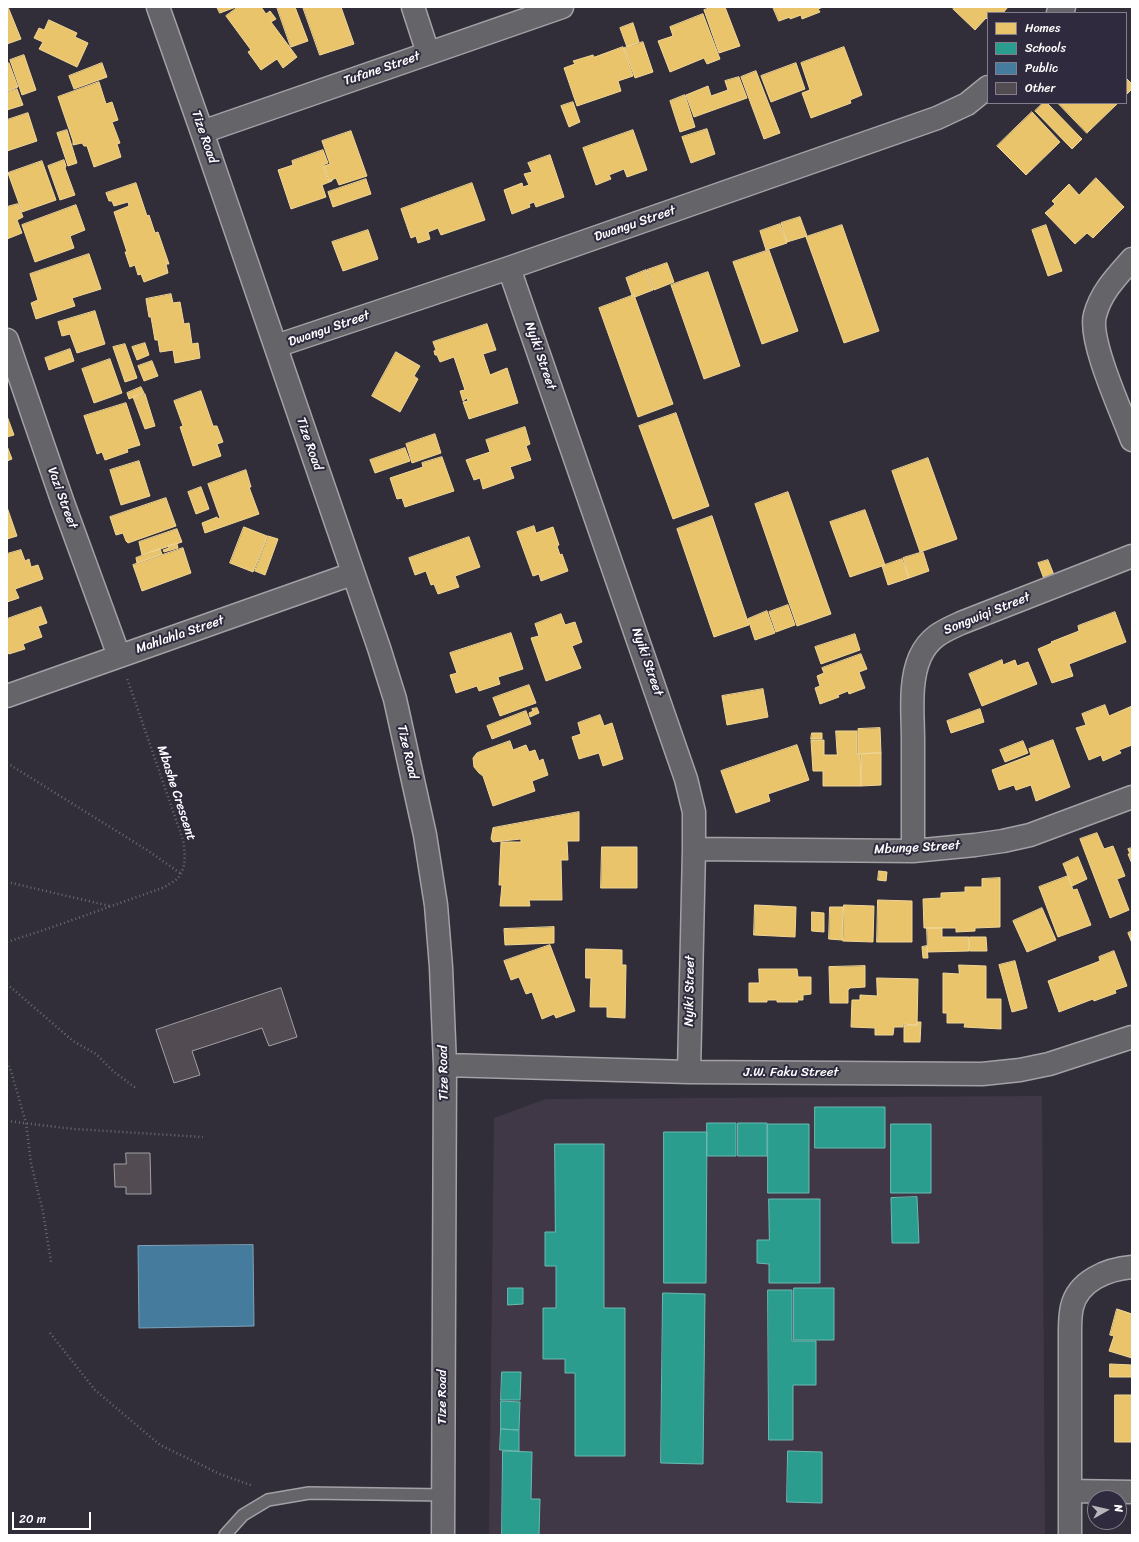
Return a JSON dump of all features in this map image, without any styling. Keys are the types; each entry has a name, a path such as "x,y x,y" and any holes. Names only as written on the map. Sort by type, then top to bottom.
{"street":[{"name":"Tize Road","path":"158,7 276,346 352,574 379,648 395,699 425,835 436,904 441,967 445,1065 443,1535"},
{"path":"413,7 428,53"},
{"name":"Tufane Street","path":"202,132 562,7"},
{"name":"Dwangu Street","path":"276,346 509,268 937,118 967,104 987,88"},
{"path":"1132,259 1117,275 1102,296 1095,316 1096,340 1132,440"},
{"name":"Nyiki Street","path":"509,268 686,779 694,812 689,1072"},
{"name":"Vazi Street","path":"7,340 119,656"},
{"name":"Songwiqi Street","path":"913,851 913,699 915,673 920,657 928,644 940,632 1132,556"},
{"name":"Mahlahla Street","path":"7,696 352,574"},
{"name":"Mbunge Street","path":"694,849 913,851 1003,842 1030,835 1132,797"},
{"name":"J.W. Faku Street","path":"445,1065 689,1072 982,1074 1020,1070 1050,1064 1132,1036"},
{"path":"1070,1535 1070,1332 1072,1307 1078,1292 1091,1280 1107,1272 1132,1267"},
{"path":"1070,1491 1132,1492"}],"lane":[{"path":"225,1535 242,1515 268,1500 309,1494 442,1495"}],"path":[{"name":"Mbashe Crescent","path":"119,656 183,840 185,854 184,867 181,873"},
{"path":"7,763 147,850 181,873 178,878 165,887 7,942"},
{"path":"7,882 111,906"},
{"path":"7,984 73,1041 96,1054 113,1071 137,1089"},
{"path":"7,1062 26,1123 31,1162 43,1212 51,1262"},
{"path":"7,1121 74,1129 203,1137"},
{"path":"50,1333 95,1390 160,1445 220,1474 286,1497"}],"shaded area":[{"path":"1042,1096 1045,1535 489,1535 494,1118 546,1099"}],"building: Homes":[{"path":"7,7 21,39 7,44"},
{"path":"217,7 236,7 220,13"},
{"path":"238,7 248,7 249,9 252,7 261,7 266,14 270,11 276,19 271,22 297,57 283,68 277,59 261,70 248,52 251,50 226,16"},
{"path":"277,7 295,7 308,41 291,47"},
{"path":"303,7 341,7 354,44 320,55"},
{"path":"713,7 725,7 740,46 719,53 704,10"},
{"path":"773,7 823,7 818,9 820,12 802,19 801,15 779,21"},
{"path":"955,7 1008,7 1004,12 987,12 987,19 986,18 975,30 953,9"},
{"path":"703,14 720,59 707,64 704,58 670,72 658,41 673,36 670,27"},
{"path":"49,20 77,33 75,37 88,43 77,67 39,49 43,42 34,38 39,28 44,30"},
{"path":"633,23 639,42 627,47 620,28"},
{"path":"643,42 653,72 635,78 624,48"},
{"path":"623,47 633,76 618,81 621,91 577,106 564,68 575,64 573,61 593,55 594,57"},
{"path":"844,47 862,95 850,100 851,103 811,118 802,93 810,90 801,63"},
{"path":"24,55 36,90 22,95 10,60"},
{"path":"9,63 18,87 7,91 7,64"},
{"path":"102,63 107,77 74,89 69,76"},
{"path":"796,63 805,89 771,102 761,76"},
{"path":"756,71 780,133 764,139 741,77"},
{"path":"739,77 747,98 694,117 686,95 708,86 711,96 728,90 725,81"},
{"path":"1127,79 1132,84 1132,89 1127,94"},
{"path":"99,82 106,104 112,102 118,120 112,122 120,143 117,144 121,157 94,167 87,146 84,146 82,143 73,145 58,97"},
{"path":"17,89 23,105 7,110 7,92"},
{"path":"685,95 695,127 680,132 670,101"},
{"path":"573,102 580,122 569,127 561,106"},
{"path":"1042,104 1048,104 1082,139 1072,149 1035,111"},
{"path":"1059,104 1117,104 1087,133"},
{"path":"1032,112 1060,142 1026,175 997,146"},
{"path":"28,113 37,141 7,151 7,120"},
{"path":"707,129 715,154 691,163 682,137"},
{"path":"67,130 77,163 68,166 57,133"},
{"path":"633,130 647,170 627,177 624,169 609,175 611,179 596,185 583,148"},
{"path":"351,131 367,176 339,185 336,178 329,181 324,166 330,164 322,141"},
{"path":"323,150 328,163 323,165 328,181 332,180 322,185 326,197 291,209 278,170 293,165 292,161"},
{"path":"550,155 564,197 536,207 534,202 529,204 530,207 512,214 504,190 522,183 523,187 529,185 524,174 532,172 528,163"},
{"path":"64,160 66,166 65,168 75,195 60,200 48,166"},
{"path":"42,161 56,200 22,212 8,173"},
{"path":"1096,178 1124,207 1093,238 1087,233 1075,244 1045,213 1055,204 1052,201 1069,184 1079,195"},
{"path":"366,179 371,194 333,207 328,192"},
{"path":"136,183 147,216 149,215 155,233 158,232 169,264 166,264 168,273 144,282 141,274 138,275 135,265 130,267 125,252 127,252 114,212 129,206 128,202 114,206 112,201 109,201 106,193"},
{"path":"472,183 485,220 441,235 438,228 428,232 430,239 418,243 416,236 411,238 401,209"},
{"path":"18,204 23,217 17,220 22,233 7,239 7,207"},
{"path":"76,205 85,230 70,236 74,248 35,262 22,225"},
{"path":"800,217 807,236 787,242 781,223"},
{"path":"780,224 787,243 766,250 760,231"},
{"path":"842,225 879,331 844,343 806,237"},
{"path":"1046,225 1062,271 1048,276 1032,230"},
{"path":"368,230 378,259 343,271 332,242"},
{"path":"769,250 798,331 762,344 733,262"},
{"path":"89,254 101,289 72,298 75,306 36,319 31,303 38,300 30,274"},
{"path":"667,263 674,282 654,290 647,270"},
{"path":"646,270 653,290 635,297 632,295 626,278"},
{"path":"708,272 740,366 704,379 671,285"},
{"path":"171,294 173,303 180,302 184,324 189,323 192,344 198,343 200,358 175,363 173,350 160,352 158,340 155,340 146,299"},
{"path":"634,295 673,404 638,417 599,308"},
{"path":"95,311 105,344 77,353 70,334 62,336 58,322"},
{"path":"487,324 496,350 483,354 490,375 507,368 518,403 469,419 463,402 468,401 467,398 463,401 460,391 465,390 454,357 440,362 437,355 435,355 434,351 436,350 433,342"},
{"path":"145,343 149,355 137,360 132,347"},
{"path":"125,344 137,378 125,382 113,347"},
{"path":"70,349 74,361 49,370 45,358"},
{"path":"396,352 420,366 414,376 418,379 400,412 372,396"},
{"path":"110,359 122,393 94,403 82,369"},
{"path":"152,361 158,376 144,381 138,366"},
{"path":"141,387 144,393 129,399 127,393"},
{"path":"201,391 213,426 217,426 223,442 217,444 221,456 193,466 180,427 183,426 174,401"},
{"path":"145,394 155,426 145,429 133,397"},
{"path":"126,403 140,445 127,449 128,452 105,460 102,452 97,454 84,416"},
{"path":"676,413 709,506 673,519 639,426"},
{"path":"7,416 14,435 7,437"},
{"path":"525,427 530,444 526,446 531,460 510,467 514,478 483,489 480,478 474,480 466,460 490,452 486,440"},
{"path":"435,434 441,453 412,463 406,444"},
{"path":"7,446 12,459 7,461"},
{"path":"405,448 410,461 375,473 370,460"},
{"path":"442,457 454,491 405,507 402,498 397,499 390,478 423,467 422,463"},
{"path":"928,458 957,539 920,552 892,471"},
{"path":"139,461 150,496 121,505 110,470"},
{"path":"246,470 251,487 249,487 259,514 205,533 202,523 217,517 218,519 220,518 208,484"},
{"path":"201,487 209,509 196,514 188,492"},
{"path":"788,492 831,614 797,626 755,504"},
{"path":"166,498 176,526 128,543 123,533 116,535 110,517"},
{"path":"7,507 17,536 7,539"},
{"path":"865,510 885,565 850,577 830,522"},
{"path":"712,516 749,625 714,637 677,529"},
{"path":"534,526 536,533 553,527 559,545 557,546 560,555 562,554 568,571 541,581 539,574 533,576 517,532"},
{"path":"244,527 267,536 253,572 230,563"},
{"path":"177,529 182,542 142,555 139,542"},
{"path":"268,536 278,539 265,575 255,571"},
{"path":"469,537 480,567 455,576 459,587 438,594 434,584 431,585 426,571 415,575 409,558"},
{"path":"177,544 178,548 164,552 163,550 169,548 168,546"},
{"path":"183,548 191,573 142,591 133,565"},
{"path":"160,549 162,554 137,563 136,558"},
{"path":"21,550 25,561 29,559 31,567 38,565 43,579 15,589 19,598 7,602 7,554"},
{"path":"923,552 929,571 909,578 903,558"},
{"path":"902,559 909,578 888,585 882,566"},
{"path":"1048,560 1054,575 1044,579 1038,563"},
{"path":"788,605 795,625 776,632 769,612"},
{"path":"41,607 47,623 38,626 42,637 23,644 25,649 9,654 7,652 7,619"},
{"path":"767,611 775,633 755,640 748,619"},
{"path":"1115,612 1126,642 1069,664 1073,676 1052,683 1038,649 1079,631 1078,626"},
{"path":"561,614 565,625 575,622 582,642 572,646 581,668 546,681 531,638 539,636 535,624"},
{"path":"511,633 523,669 498,677 500,684 479,691 477,686 456,693 450,675 457,673 450,653"},
{"path":"855,634 860,650 821,664 815,647"},
{"path":"861,654 867,669 859,672 865,688 849,694 848,691 838,695 839,697 820,704 815,688 820,686 817,676 824,673 822,668"},
{"path":"1002,660 1003,665 1015,660 1017,666 1028,662 1037,684 982,706 969,674"},
{"path":"529,685 536,703 500,716 493,698"},
{"path":"763,689 768,717 727,725 722,696"},
{"path":"1105,705 1109,716 1132,706 1132,745 1119,750 1121,753 1103,761 1101,755 1089,760 1076,728 1086,725 1082,714"},
{"path":"537,708 539,713 530,717 529,713 533,711 532,709"},
{"path":"980,709 984,722 951,733 947,721"},
{"path":"526,711 531,724 492,739 487,726"},
{"path":"600,715 604,726 612,723 623,759 603,766 599,753 579,759 572,737 581,734 578,723"},
{"path":"880,728 881,753 858,754 858,729"},
{"path":"836,731 857,731 857,754 860,754 861,786 823,786 823,771 813,771 811,740 824,740 824,755 837,755"},
{"path":"812,733 822,733 822,739 811,739"},
{"path":"1053,740 1070,787 1036,801 1031,785 1016,790 1014,785 999,790 992,770 1031,755 1029,749"},
{"path":"510,741 513,750 526,745 529,752 535,750 539,761 543,759 548,775 532,781 535,791 493,806 483,776 474,767 473,758 477,753"},
{"path":"1023,741 1028,753 1005,762 1000,750"},
{"path":"797,745 809,780 768,794 770,801 736,813 721,771"},
{"path":"881,753 881,785 861,786 861,754"},
{"path":"579,812 579,841 567,841 568,860 561,860 562,900 529,900 530,906 500,906 502,885 499,885 501,842 521,842 521,839 493,842 491,839 493,828"},
{"path":"1097,833 1104,849 1113,846 1125,876 1117,879 1129,910 1110,918 1080,839"},
{"path":"602,847 637,847 637,888 601,888"},
{"path":"1132,848 1132,864 1128,854 1130,854 1128,849"},
{"path":"1078,857 1087,879 1072,886 1063,864"},
{"path":"879,871 887,872 886,881 878,880"},
{"path":"1068,876 1073,890 1077,889 1091,925 1058,937 1039,887"},
{"path":"1000,878 1000,927 975,928 975,931 956,932 956,928 924,928 923,899 941,898 941,893 965,892 965,887 982,887 982,879"},
{"path":"878,900 912,901 912,942 877,942"},
{"path":"755,905 796,907 795,937 754,935"},
{"path":"844,905 874,906 873,942 843,941"},
{"path":"830,907 843,907 842,940 829,939"},
{"path":"1042,908 1056,940 1027,952 1013,921"},
{"path":"812,912 824,913 824,932 812,931"},
{"path":"554,927 554,943 505,945 504,929"},
{"path":"927,928 942,928 942,937 969,937 969,951 928,952"},
{"path":"1132,931 1132,943 1128,933"},
{"path":"970,937 986,937 987,951 970,951"},
{"path":"550,945 575,1011 556,1018 554,1014 542,1019 532,992 526,994 519,977 511,980 504,961"},
{"path":"927,946 928,958 923,958 922,947"},
{"path":"586,949 622,950 622,965 626,965 625,1018 607,1017 607,1007 590,1007 591,978 586,978"},
{"path":"1114,951 1127,986 1115,990 1116,993 1094,1001 1093,999 1059,1012 1048,981 1100,961 1099,957"},
{"path":"1015,961 1027,1008 1012,1012 999,965"},
{"path":"959,965 986,966 986,999 1001,999 1001,1029 964,1027 965,1023 947,1023 947,1013 943,1013 943,973 959,974"},
{"path":"865,966 865,987 850,988 848,990 848,1003 830,1003 829,967"},
{"path":"759,969 797,969 798,977 811,977 811,994 803,995 803,1000 797,1000 798,1002 777,1002 777,1000 767,1000 767,1002 749,1002 749,983 759,983"},
{"path":"877,978 918,979 917,1025 903,1024 903,1027 894,1027 893,1035 875,1035 875,1028 851,1027 852,1000 860,1000 860,995 877,996"},
{"path":"917,1022 921,1022 920,1042 904,1042 904,1025 917,1025"},
{"path":"1117,1309 1132,1314 1132,1358 1109,1351 1114,1336 1110,1335"},
{"path":"1110,1364 1132,1365 1132,1377 1110,1377"},
{"path":"1115,1395 1132,1395 1132,1442 1115,1442"}],"building: Schools":[{"path":"815,1107 885,1107 885,1148 815,1148"},
{"path":"707,1123 736,1123 736,1156 707,1156"},
{"path":"738,1123 767,1123 767,1156 738,1156"},
{"path":"768,1124 809,1124 809,1193 768,1193"},
{"path":"891,1124 931,1124 931,1193 891,1193"},
{"path":"664,1132 707,1132 706,1283 664,1283"},
{"path":"555,1144 604,1144 604,1308 625,1308 625,1456 575,1456 575,1373 565,1373 565,1359 543,1359 543,1308 556,1308 556,1266 545,1266 545,1232 555,1232"},
{"path":"917,1197 919,1243 892,1243 891,1198"},
{"path":"769,1199 820,1199 820,1283 769,1283 769,1264 757,1263 757,1240 769,1240"},
{"path":"508,1288 523,1288 523,1304 508,1305"},
{"path":"794,1288 834,1288 834,1340 794,1340"},
{"path":"768,1290 792,1290 792,1341 816,1341 816,1385 793,1385 793,1440 769,1440"},
{"path":"663,1293 705,1294 703,1464 661,1463"},
{"path":"502,1372 521,1372 520,1400 501,1400"},
{"path":"501,1401 520,1402 519,1430 501,1429"},
{"path":"501,1429 519,1430 519,1451 500,1450"},
{"path":"503,1451 532,1452 531,1499 540,1499 539,1535 502,1535"},
{"path":"788,1451 822,1452 822,1503 787,1502"}],"building: Public":[{"path":"253,1245 254,1326 139,1328 138,1246"}],"building: Other":[{"path":"281,988 297,1037 269,1046 262,1028 192,1051 200,1075 174,1083 156,1030"},
{"path":"126,1153 150,1153 151,1194 126,1194 126,1187 115,1187 114,1164 126,1164"}]}
